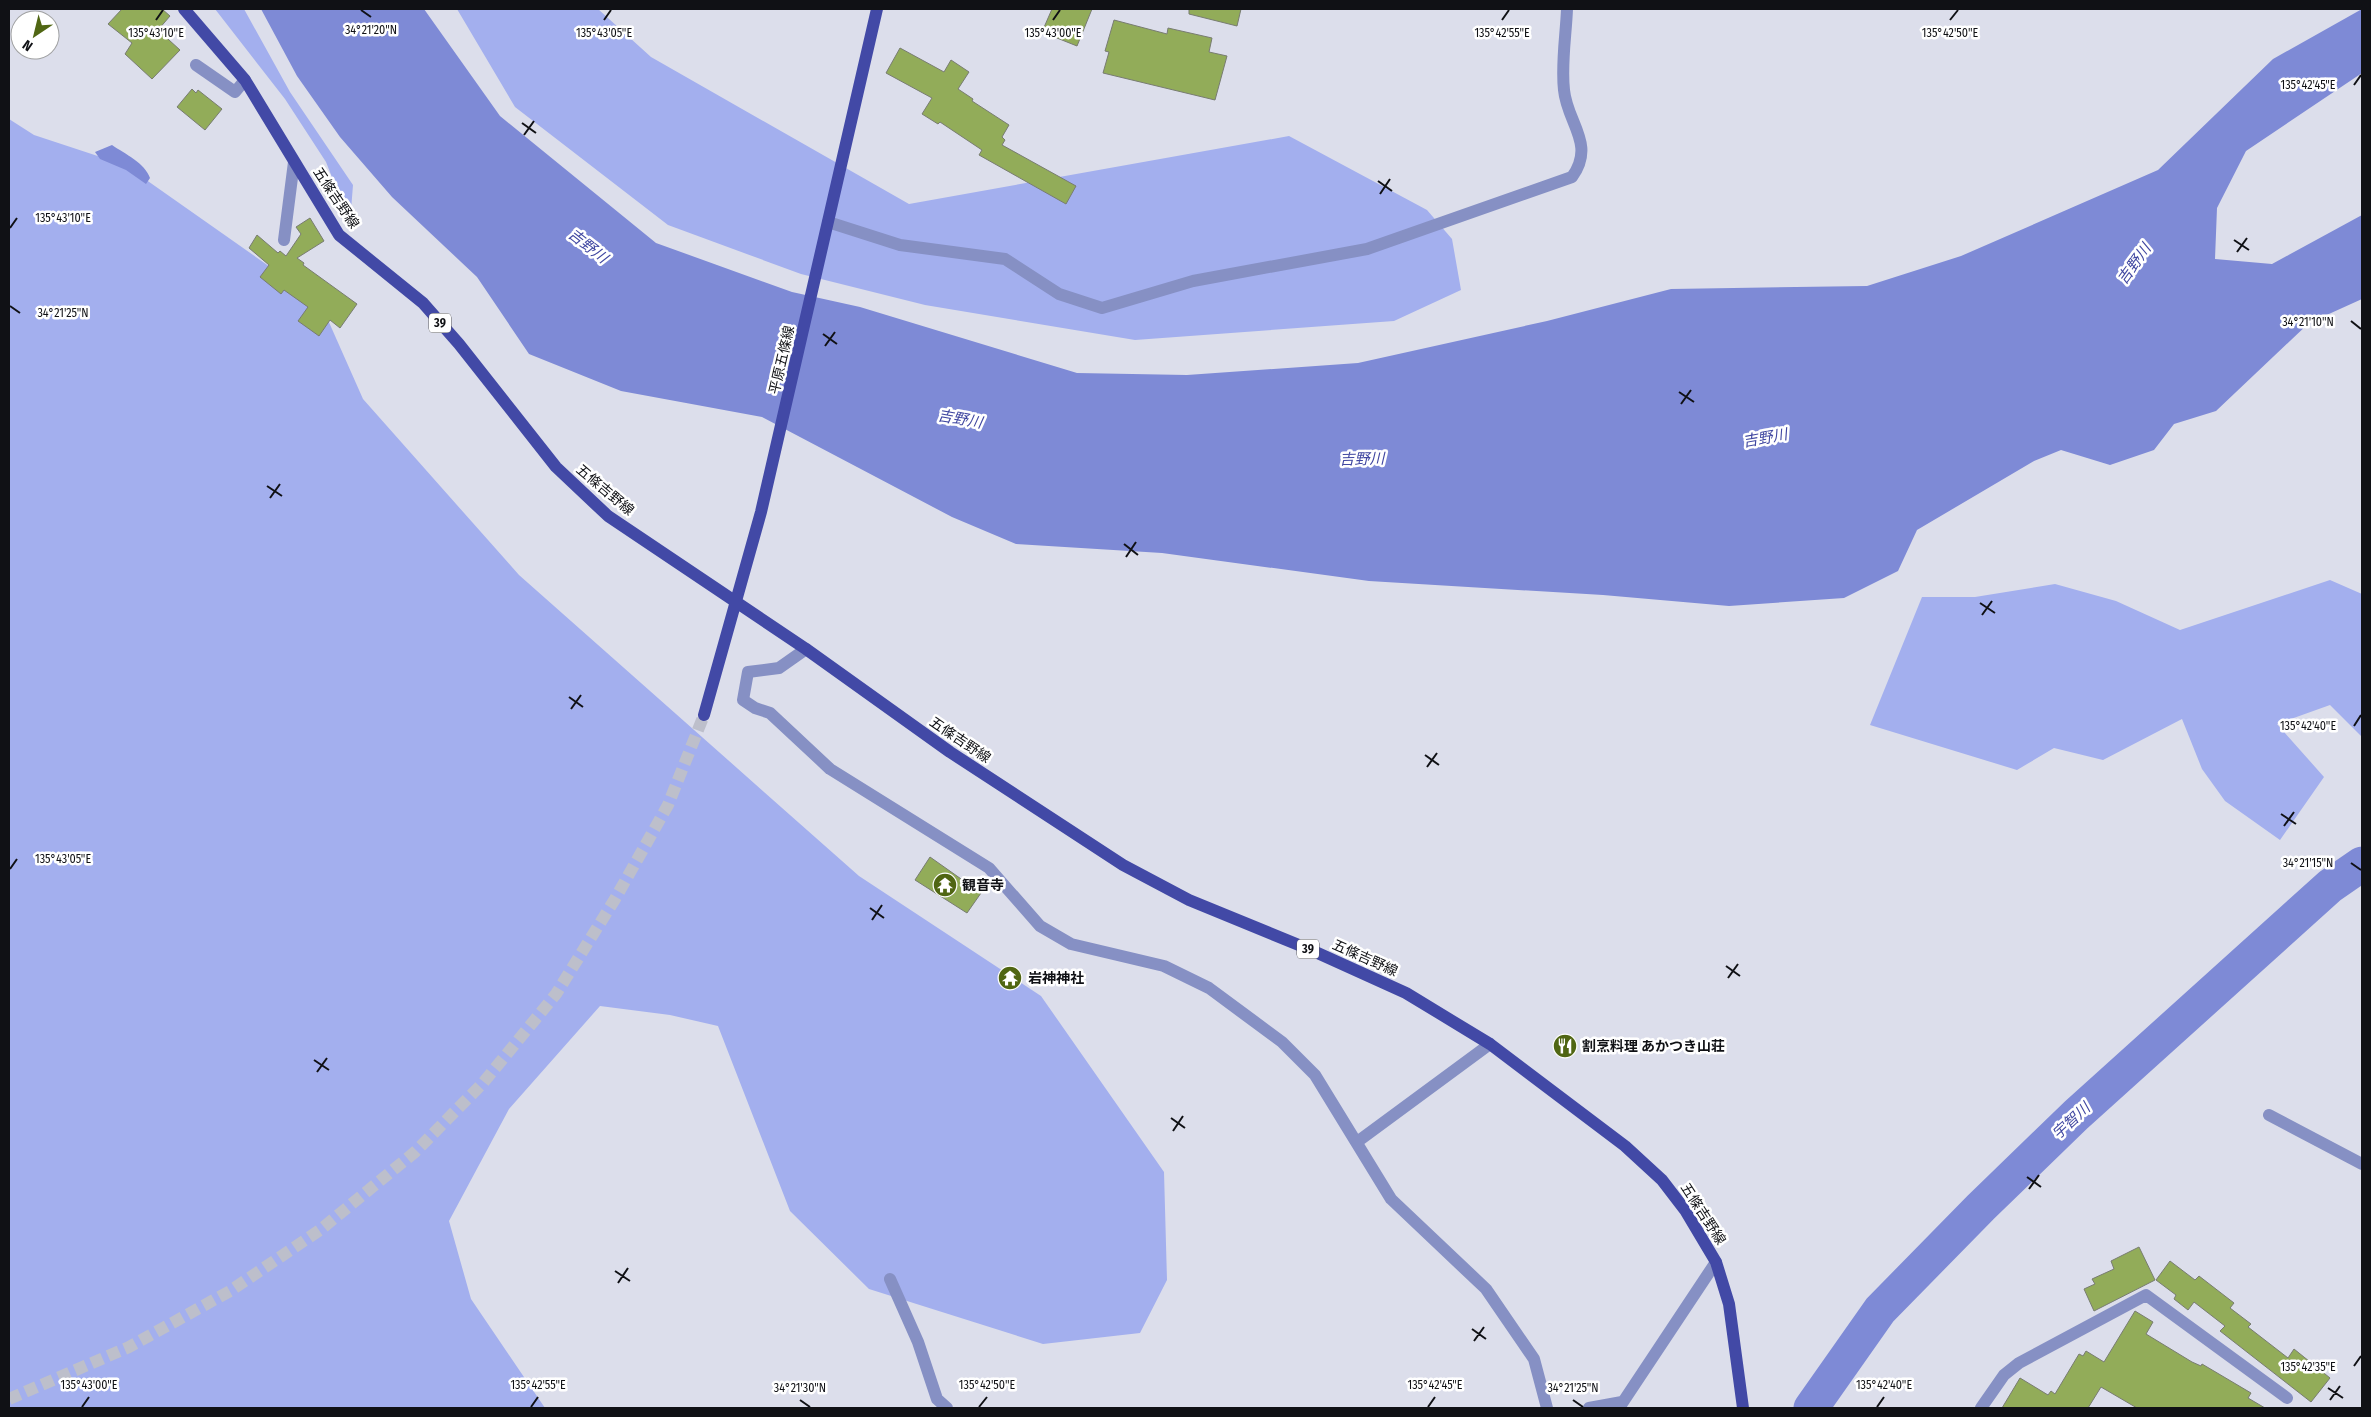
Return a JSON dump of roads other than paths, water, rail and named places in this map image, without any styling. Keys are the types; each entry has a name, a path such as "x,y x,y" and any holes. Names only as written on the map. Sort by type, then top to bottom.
{"main road":[{"name":"五條吉野線","path":"184,9 245,80 339,235 423,302 459,344 556,467 608,516 806,649 950,752 1122,865 1189,900 1311,950 1406,993 1490,1044 1625,1146 1662,1180 1685,1210 1716,1262 1729,1304 1743,1408"},
{"name":"平原五條線","path":"704,715 761,512 877,9"}],"street":[{"path":"828,222 900,245 1005,259 1058,294 1102,308 1193,281 1367,249 1572,177 1581,165 1582,147 1564,91 1567,9"},
{"path":"196,65 235,92 245,80"},
{"path":"284,240 294,162"},
{"path":"806,649 779,668 748,672 743,700 755,708 770,713 830,769 989,868 1040,926 1071,944 1164,966 1209,988 1282,1042 1315,1075 1391,1199 1486,1289 1534,1359 1547,1408"},
{"path":"1356,1142 1490,1044"},
{"path":"2269,1115 2362,1164"},
{"path":"1589,1408 1620,1405 1716,1262"},
{"path":"890,1279 918,1342 937,1400 947,1408"},
{"path":"1984,1407 2004,1375 2019,1363 2146,1295 2287,1398"}],"water":[{"name":"吉野川","path":"261,9 424,9 500,116 656,243 792,292 860,307 1077,373 1187,375 1358,363 1547,321 1671,289 1867,286 1961,256 2158,170 2273,59 2362,9 2362,73 2246,151 2217,208 2215,259 2272,264 2362,215 2362,299 2309,323 2216,411 2174,424 2154,450 2110,465 2061,450 2034,461 1917,530 1898,571 1844,598 1729,606 1603,595 1369,581 1162,553 1016,544 952,517 762,417 621,391 529,354 477,277 392,197 340,137 297,76"},
{"path":"112,145 144,168 150,178 146,184 126,170 100,159 95,152"}],"waterway":[{"name":"宇智川","path":"1811,1408 1880,1310 1981,1207 2076,1115 2330,886 2362,864"}],"tunnel":[{"path":"9,1399 129,1347 230,1291 320,1230 415,1152 483,1083 556,994 615,899 668,805 704,715"}],"place":[{"name":"観音寺","path":"945,885"},
{"name":"岩神神社","path":"1010,978"},
{"name":"割烹料理 あかつき山荘","path":"1565,1046"}]}
